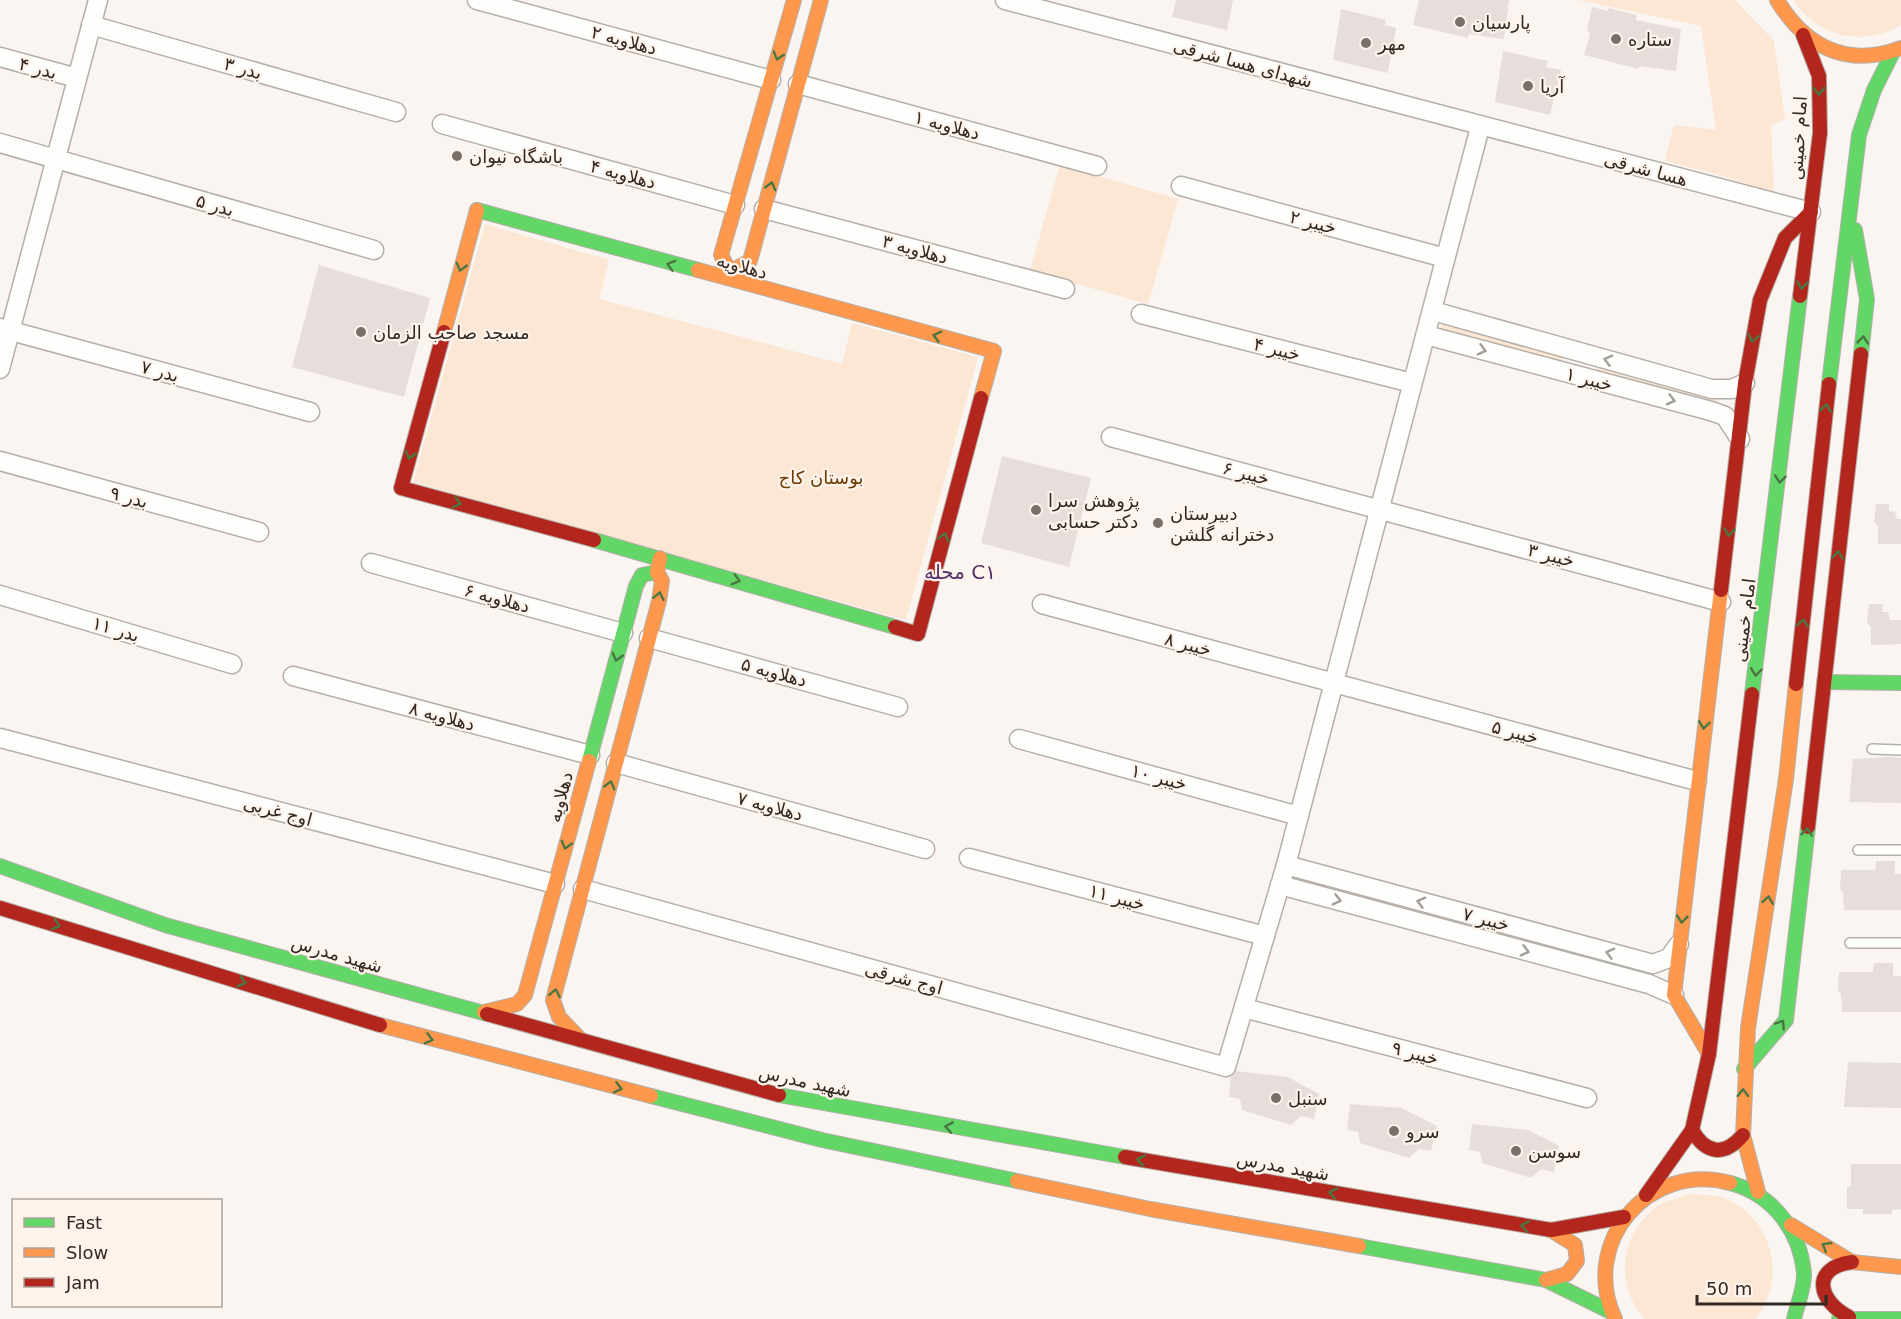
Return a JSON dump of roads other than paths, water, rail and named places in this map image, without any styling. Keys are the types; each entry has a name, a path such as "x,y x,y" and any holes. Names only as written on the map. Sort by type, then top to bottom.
{"main road":[{"name":"دهلاویه","path":"729,276 721,255 794,0"},
{"name":"دهلاویه","path":"729,276 750,261 821,0"},
{"path":"1777,0 1784,15 1803,36 1830,51 1862,57 1897,50"},
{"path":"790,17 814,25"},
{"name":"امام خمینی","path":"1646,1195 1692,1130 1709,1054 1820,133 1819,76 1803,36"},
{"path":"1758,1192 1743,1135 1744,1069 1786,779 1859,135 1874,90 1897,50"},
{"path":"752,144 780,152"},
{"path":"1744,1069 1786,1020 1867,299 1851,204"},
{"name":"دهلاویه","path":"477,210 729,276 994,351 918,634 660,558 401,488 477,210"},
{"path":"1709,1054 1674,995 1697,781 1721,602 1745,383 1760,300 1768,279 1785,238 1811,212"},
{"path":"581,1041 553,1010 566,942 583,889 649,638 662,581 657,572 660,558"},
{"name":"دهلاویه","path":"480,1013 518,1004 525,995 623,633 642,575 657,572"},
{"path":"1824,682 1901,683"},
{"path":"608,690 633,699"},
{"path":"573,817 599,827"},
{"name":"شهید مدرس","path":"0,866 165,925 796,1100 1551,1230 1624,1217"},
{"path":"0,908 415,1036 822,1140 1150,1209 1546,1280 1613,1315"},
{"path":"542,931 566,942"},
{"path":"1692,1130 1707,1150 1715,1152 1726,1151 1736,1145 1743,1135"},
{"path":"1613,1315 1604,1279 1609,1246 1624,1217 1646,1195 1667,1184 1690,1177 1713,1177 1737,1182 1758,1192 1777,1206 1791,1225 1801,1250 1805,1276 1801,1303 1794,1319"},
{"path":"1791,1225 1852,1262"},
{"path":"1546,1280 1568,1275 1576,1266 1578,1255 1575,1245 1551,1230"},
{"path":"1900,1319 1844,1318 1822,1294 1827,1272 1837,1264 1852,1262 1901,1267"}],"street":[{"path":"0,369 5,329 57,161 76,78 98,0"},
{"name":"دهلاویه ۲","path":"477,0 771,80"},
{"name":"شهدای هسا شرقی","path":"1005,0 1480,127"},
{"name":"بدر ۳","path":"91,25 396,112"},
{"name":"بدر ۴","path":"0,57 76,78"},
{"name":"دهلاویه ۱","path":"798,84 1096,166"},
{"name":"دهلاویه ۴","path":"442,124 735,205"},
{"path":"1244,1008 1286,865 1480,127"},
{"name":"هسا شرقی","path":"1480,127 1811,212"},
{"name":"بدر ۵","path":"0,143 374,250"},
{"name":"خیبر ۲","path":"1181,186 1445,258"},
{"name":"دهلاویه ۳","path":"764,209 1065,289"},
{"name":"خیبر ۱","path":"1433,311 1712,389 1727,389 1745,383"},
{"name":"خیبر ۴","path":"1142,314 1412,383"},
{"name":"بدر ۷","path":"5,329 310,412"},
{"name":"خیبر ۱","path":"1426,335 1719,414"},
{"path":"1572,374 1577,352"},
{"path":"1727,389 1729,404 1719,414 1733,425 1740,440"},
{"name":"خیبر ۶","path":"1111,437 1381,509"},
{"name":"بدر ۹","path":"0,461 259,532"},
{"name":"خیبر ۳","path":"1381,509 1721,602"},
{"name":"دهلاویه ۶","path":"371,563 623,633"},
{"name":"بدر ۱۱","path":"0,595 232,664"},
{"name":"خیبر ۸","path":"1042,604 1333,683"},
{"name":"دهلاویه ۵","path":"649,638 898,707"},
{"name":"دهلاویه ۸","path":"293,676 590,755"},
{"name":"خیبر ۵","path":"1333,683 1697,781"},
{"name":"اوج غربی","path":"0,738 555,884"},
{"name":"خیبر ۱۰","path":"1019,739 1299,816"},
{"name":"دهلاویه ۷","path":"616,763 925,849"},
{"name":"خیبر ۱۱","path":"969,858 1265,936"},
{"name":"خیبر ۷","path":"1286,865 1653,964"},
{"name":"خیبر ۷","path":"1280,885 1649,984 1674,995"},
{"name":"اوج شرقی","path":"583,889 1226,1067 1244,1008"},
{"path":"1480,939 1486,919"},
{"path":"1649,984 1659,976 1653,964 1669,958 1679,944"},
{"name":"خیبر ۹","path":"1244,1008 1587,1098"}],"lane":[{"path":"1872,749 1901,750"},
{"path":"1858,850 1901,850"},
{"path":"1850,943 1901,943"}],"place":[{"name":"پارسیان","path":"1460,22"},
{"name":"ستاره","path":"1616,39"},
{"name":"مهر","path":"1366,43"},
{"name":"آریا","path":"1528,86"},
{"name":"باشگاه نیوان","path":"457,156"},
{"name":"مسجد صاحب الزمان","path":"361,332"},
{"name":"پژوهش سرا دکتر حسابی","path":"1036,510"},
{"name":"دبیرستان دخترانه گلشن","path":"1158,523"},
{"name":"سنبل","path":"1276,1098"},
{"name":"سرو","path":"1394,1131"},
{"name":"سوسن","path":"1516,1151"}],"district":[{"name":"محله C۱","path":"960,572"}],"park label":[{"name":"بوستان کاج","path":"821,477"}]}
